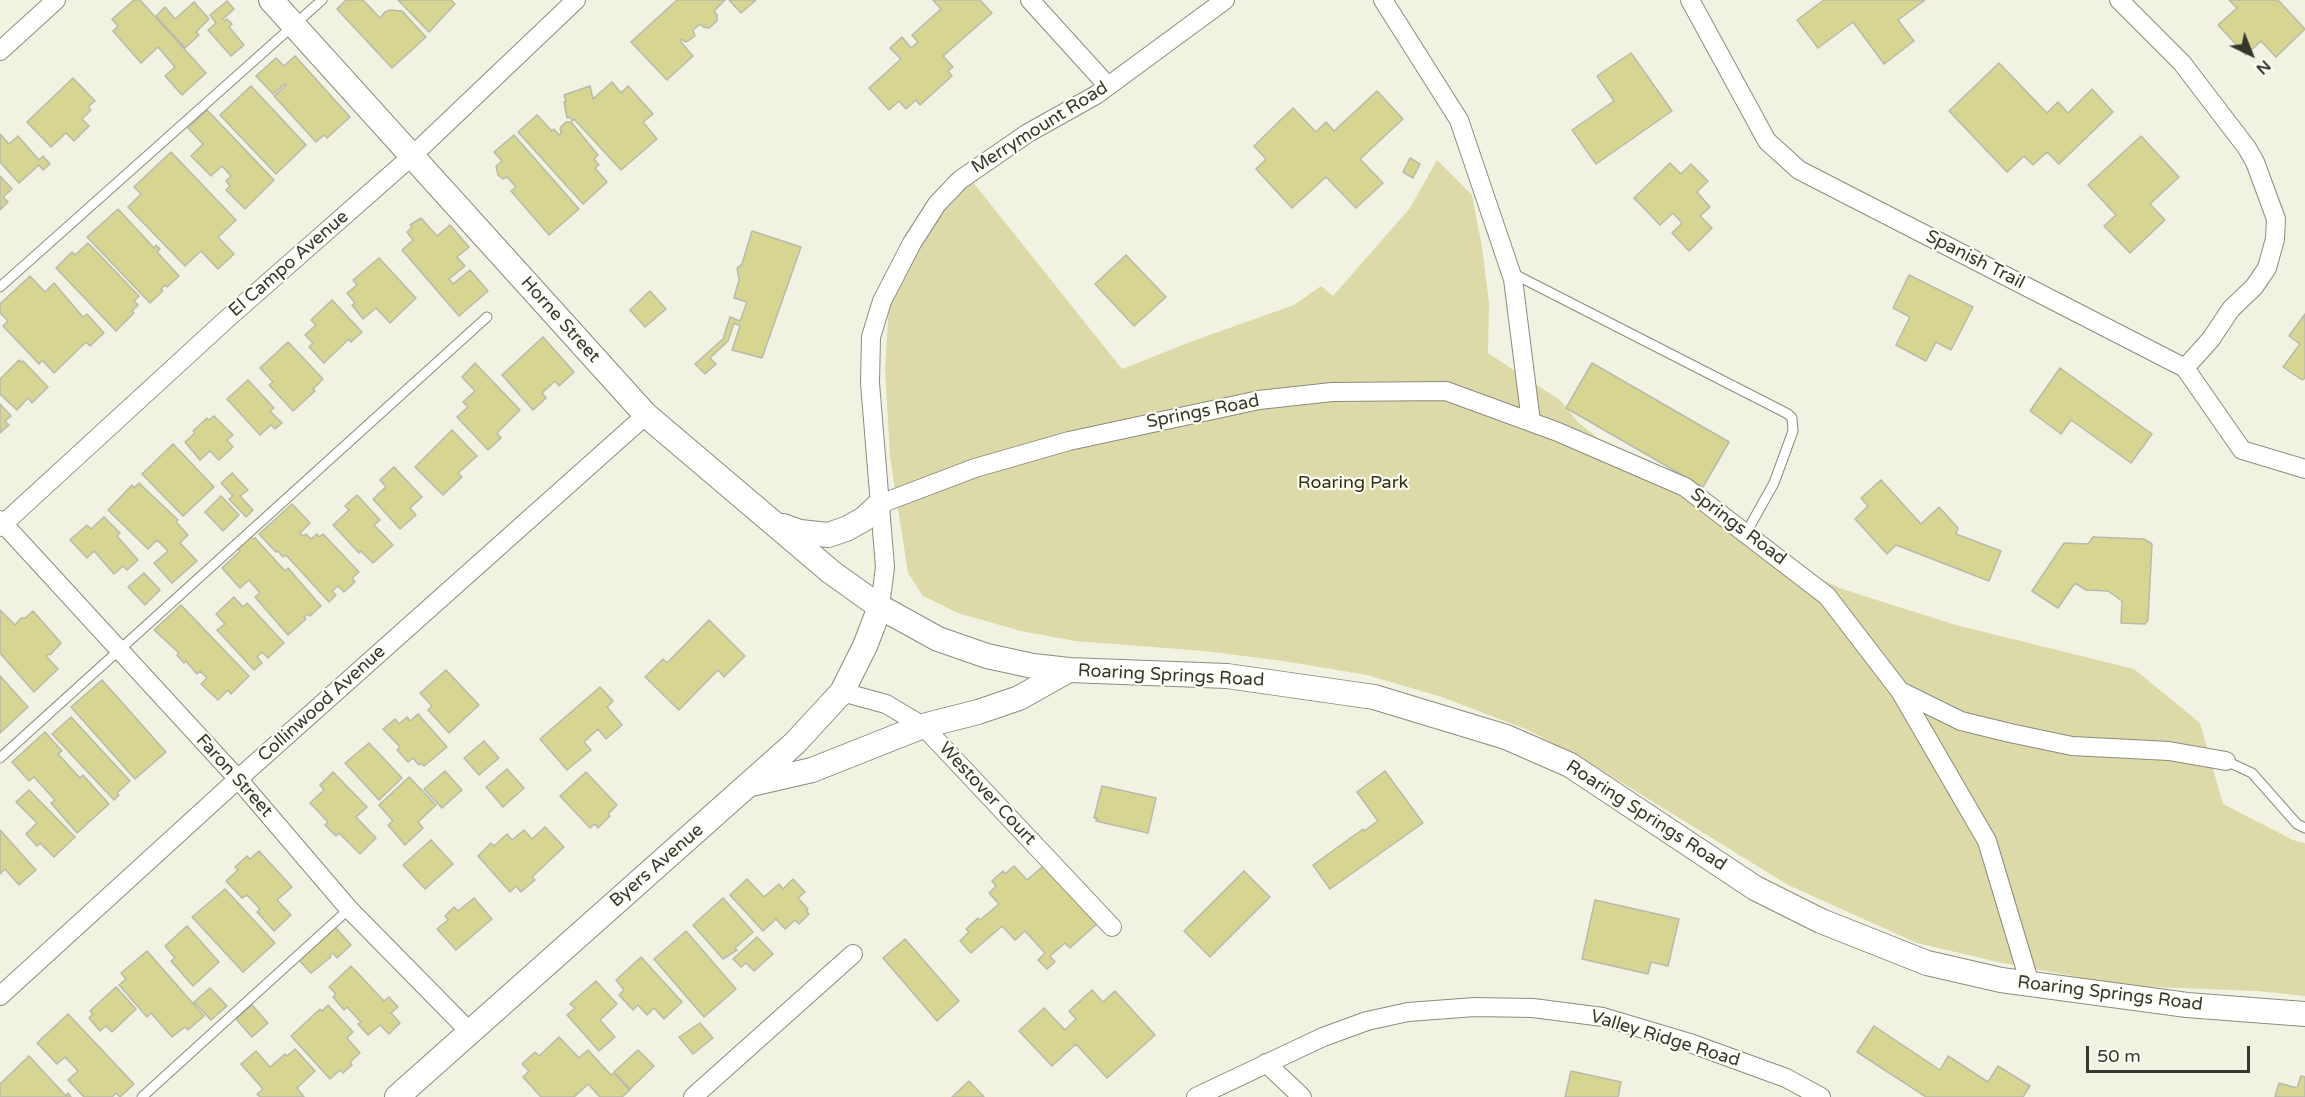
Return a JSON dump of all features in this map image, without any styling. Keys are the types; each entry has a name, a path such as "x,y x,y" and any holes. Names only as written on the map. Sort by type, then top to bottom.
{"street":[{"path":"0,51 56,0"},
{"name":"Horne Street","path":"271,0 646,415 831,572 880,607"},
{"name":"El Campo Avenue","path":"1,523 412,156 576,0"},
{"path":"1030,0 1108,86"},
{"name":"Merrymount Road","path":"880,607 885,567 870,382 871,337 882,301 912,243 937,204 960,180 1028,134 1108,86 1225,0"},
{"path":"1383,0 1460,120 1513,279 1531,422"},
{"name":"Spanish Trail","path":"1690,0 1767,141 1799,170 2185,368 2242,450 2305,469"},
{"path":"2120,0 2182,63 2247,148 2255,162 2276,219 2275,239 2267,268 2254,287 2231,309 2211,339 2185,368"},
{"name":"Springs Road","path":"880,504 975,468 1069,441 1259,400 1332,392 1446,391 1531,422 1685,487 1827,596 1900,690 1987,841 2030,984"},
{"name":"Collinwood Avenue","path":"0,996 238,779 646,415"},
{"path":"777,525 800,532 828,535 846,530 864,519 880,504"},
{"name":"Faron Street","path":"1,523 238,779 349,909 469,1031"},
{"name":"Roaring Springs Road","path":"880,607 938,639 987,656 1033,666 1069,670 1227,676 1325,688 1374,697 1506,737 1570,765 1755,888 1821,921 1927,963 2001,980 2030,984 2187,1005 2305,1014"},
{"name":"Byers Avenue","path":"397,1097 795,743 842,692 865,646 880,607"},
{"path":"749,785 812,770 923,726 978,712 1019,698 1069,670"},
{"name":"Springs Road","path":"1900,690 1961,721 2010,733 2072,746 2169,751 2226,761"},
{"name":"Westover Court","path":"842,692 886,704 923,726 1112,927"},
{"path":"693,1097 852,954"},
{"name":"Valley Ridge Road","path":"1196,1097 1266,1063 1367,1021 1408,1012 1475,1007 1533,1008 1603,1017 1690,1043 1786,1078 1821,1097"},
{"path":"1266,1063 1302,1097"}],"lane":[{"path":"0,287 322,0"},
{"path":"1510,272 1792,418 1793,431 1774,483 1746,533"},
{"path":"0,758 487,317"},
{"path":"2226,761 2252,773 2297,824 2305,828"},
{"path":"142,1097 349,909"}],"green space":[{"name":"Roaring Park","path":"1437,160 1472,195 1482,247 1489,304 1488,353 1561,401 1577,421 1609,448 1808,573 1842,589 1956,625 2134,669 2200,723 2223,804 2293,840 2305,843 2305,996 2258,991 2127,986 1998,962 1917,943 1788,885 1598,768 1528,730 1442,697 1367,675 1283,661 1204,651 1075,641 1021,631 958,613 923,596 908,573 890,457 885,369 889,305 941,209 972,181 1122,369 1294,305 1321,286 1333,296 1410,208"}],"building":[{"path":"134,0 140,0 206,73 182,95 165,76 175,67 158,47 141,63 113,31 118,26 112,19"},
{"path":"346,0 363,0 380,18 390,10 402,11 426,37 392,68 337,9"},
{"path":"398,0 451,0 455,4 429,32"},
{"path":"677,0 725,0 714,11 717,21 709,28 700,24 693,30 695,36 685,42 682,39 680,41 693,56 667,80 631,42"},
{"path":"729,0 756,0 741,13"},
{"path":"933,0 980,0 992,13 943,56 953,67 948,71 952,76 920,105 916,100 906,109 899,101 889,110 869,88 901,59 890,48 902,37 911,48 918,42 912,35 941,9"},
{"path":"1824,0 1925,0 1898,20 1914,41 1884,64 1853,22 1818,48 1797,20"},
{"path":"2229,0 2278,0 2305,29 2276,57 2261,41 2246,55 2218,25 2237,8"},
{"path":"227,1 234,9 223,19 225,21 227,19 232,24 229,27 244,45 231,56 208,30 216,23 210,15"},
{"path":"194,2 209,19 196,32 199,35 185,48 156,16 165,7 175,19"},
{"path":"1631,53 1672,111 1596,164 1572,130 1614,101 1597,76"},
{"path":"295,56 350,117 327,138 324,135 316,142 274,96 286,85 284,84 273,94 256,76 276,58 284,66"},
{"path":"1999,63 2047,113 2058,102 2068,113 2092,89 2113,112 2059,164 2047,152 2033,165 2024,156 2007,172 1949,111"},
{"path":"73,78 95,101 88,107 91,110 82,119 89,126 74,141 66,133 51,147 27,122"},
{"path":"612,82 621,93 628,86 653,114 643,122 657,139 621,170 574,119 572,121 570,117 567,118 564,102 566,101 564,95 590,86 593,99"},
{"path":"251,86 306,145 276,174 220,115"},
{"path":"1377,91 1403,119 1360,159 1383,183 1356,208 1326,177 1292,208 1256,169 1266,159 1254,146 1293,108 1316,132 1326,122 1334,131"},
{"path":"207,110 274,180 245,209 226,190 230,186 226,181 231,176 222,166 211,176 191,156 203,144 188,128"},
{"path":"537,115 559,135 560,128 566,122 571,122 598,155 594,159 599,165 595,168 607,182 583,204 518,132"},
{"path":"0,134 9,144 18,136 39,160 43,156 50,164 43,170 39,165 19,183 0,162"},
{"path":"514,135 579,209 549,235 511,191 516,187 507,177 503,179 498,175 496,166 502,161 494,152"},
{"path":"2141,136 2179,177 2150,204 2165,220 2130,253 2104,226 2116,215 2088,185"},
{"path":"171,152 236,220 218,237 234,254 218,269 201,251 185,266 128,207 141,194 134,187"},
{"path":"1410,158 1420,164 1413,178 1403,172"},
{"path":"1670,163 1681,174 1691,164 1708,181 1697,192 1710,207 1700,216 1712,228 1689,251 1672,233 1682,223 1673,213 1660,225 1634,198"},
{"path":"0,176 12,189 3,197 8,202 0,210"},
{"path":"118,209 154,248 156,245 160,249 157,252 179,276 167,287 165,285 161,289 163,291 150,303 87,237"},
{"path":"421,218 437,236 450,225 469,247 457,257 465,266 449,279 453,284 470,270 488,291 459,316 402,250 413,240 407,232 412,227 410,225"},
{"path":"752,231 801,247 762,358 732,350 740,326 734,323 728,341 710,358 716,364 705,374 695,364 723,339 730,317 740,321 747,302 734,298 739,280 737,268 742,264"},
{"path":"88,243 139,296 134,301 138,305 132,311 134,313 116,331 56,268 72,252 75,255"},
{"path":"1126,255 1166,297 1134,326 1095,284"},
{"path":"379,258 416,298 390,323 376,308 363,319 352,305 355,303 347,293 357,285 353,280"},
{"path":"1909,275 1973,307 1951,350 1936,342 1926,361 1896,345 1910,317 1893,308"},
{"path":"30,276 45,292 54,283 83,317 87,314 104,333 90,346 86,342 54,373 42,360 39,364 3,326 8,321 0,313 0,304"},
{"path":"650,291 666,309 645,327 630,310"},
{"path":"332,300 362,332 351,342 349,339 324,363 309,347 313,343 305,335 316,325 311,320"},
{"path":"2305,314 2305,378 2302,380 2283,367 2300,344 2289,336"},
{"path":"543,337 574,372 559,386 555,381 542,393 546,398 533,410 502,375"},
{"path":"288,342 323,379 313,389 315,391 293,411 269,385 273,382 260,368"},
{"path":"19,360 23,361 48,387 32,403 28,398 17,410 0,394 0,379"},
{"path":"475,363 520,410 497,433 501,438 488,450 457,417 468,407 463,402 475,391 462,377"},
{"path":"1592,363 1729,442 1703,487 1566,408"},
{"path":"2060,368 2152,434 2131,463 2071,420 2061,434 2030,411"},
{"path":"248,380 274,408 270,411 282,423 275,429 271,425 260,435 227,399"},
{"path":"0,404 11,416 5,421 9,425 0,433"},
{"path":"214,416 233,435 227,440 233,447 219,460 210,451 200,460 185,442 207,418 209,420"},
{"path":"452,430 477,456 458,473 462,477 443,495 415,467"},
{"path":"173,444 214,487 183,516 142,474"},
{"path":"394,467 422,497 410,508 416,515 400,529 373,499 386,487 380,480"},
{"path":"232,473 248,490 240,496 253,510 246,517 229,499 233,496 221,483"},
{"path":"1881,480 1921,524 1939,507 1958,528 1956,534 2001,551 1989,581 1896,545 1887,554 1855,519 1868,506 1861,498"},
{"path":"139,483 178,520 176,522 188,535 180,543 197,561 172,583 154,563 168,551 157,540 148,549 108,510 132,485 134,488"},
{"path":"357,495 380,520 374,525 393,545 373,563 361,551 359,553 333,525 349,510 345,506"},
{"path":"221,496 239,515 223,531 205,512"},
{"path":"292,504 310,523 300,533 303,536 306,534 311,539 317,534 319,537 323,534 359,572 352,578 355,582 344,592 338,586 332,591 336,595 329,602 286,555 283,557 278,551 276,552 259,534"},
{"path":"104,517 120,533 117,536 138,560 127,570 123,566 114,574 94,551 87,558 70,540 87,525 91,529"},
{"path":"249,535 255,538 285,571 288,568 321,606 310,616 308,614 304,617 306,619 288,635 255,597 260,593 249,580 240,588 222,568 240,551 236,546"},
{"path":"2093,537 2144,539 2152,544 2148,620 2145,624 2121,623 2122,601 2108,591 2086,590 2075,583 2058,608 2032,591 2064,543 2088,544"},
{"path":"144,573 160,590 145,605 128,587"},
{"path":"234,597 243,607 247,603 284,643 268,658 262,652 257,657 262,663 254,670 217,630 225,624 216,614"},
{"path":"181,605 249,676 231,694 228,690 218,700 201,684 207,678 200,671 197,674 186,661 184,663 177,655 179,653 154,630"},
{"path":"0,610 15,625 21,618 25,618 33,611 61,643 50,655 46,656 58,669 34,692 0,653"},
{"path":"709,620 745,656 724,677 718,670 679,710 645,677 663,659 667,663"},
{"path":"446,670 479,705 449,733 428,710 432,706 420,693"},
{"path":"0,676 28,707 0,733"},
{"path":"102,680 166,752 135,779 71,707"},
{"path":"600,687 613,701 607,707 622,725 606,739 598,729 584,742 591,750 567,770 540,739"},
{"path":"418,714 447,747 424,766 421,763 419,765 413,758 408,762 397,750 400,747 383,729 395,719 399,724 407,717 410,721"},
{"path":"71,717 130,781 117,793 119,795 114,800 52,734"},
{"path":"45,732 62,751 58,754 80,778 83,775 109,804 77,833 51,803 55,800 34,777 29,781 12,762"},
{"path":"484,741 499,758 479,775 464,758"},
{"path":"369,743 402,778 379,800 345,763"},
{"path":"507,769 524,788 503,807 486,787"},
{"path":"445,771 462,790 442,808 424,789"},
{"path":"1385,771 1423,823 1330,889 1313,865 1378,821 1357,792"},
{"path":"333,772 367,807 356,817 376,838 360,854 339,833 336,836 325,825 328,822 310,803 324,790 320,785"},
{"path":"586,772 617,805 598,828 595,824 590,828 560,796"},
{"path":"409,777 436,805 418,822 423,828 405,845 388,825 393,821 379,805"},
{"path":"1102,786 1156,798 1148,833 1096,821 1097,818 1094,818"},
{"path":"29,790 75,837 54,857 40,843 37,846 26,834 37,823 16,802"},
{"path":"545,827 564,847 532,877 535,880 521,892 516,886 510,892 478,856 491,843 494,846 507,834 512,840 524,830 532,839"},
{"path":"0,830 36,870 19,885 5,869 0,874"},
{"path":"431,840 453,864 425,889 403,865"},
{"path":"259,851 292,887 277,900 291,915 274,931 257,912 260,909 247,895 242,898 226,881 238,870 235,867 247,856 250,859"},
{"path":"1048,862 1101,920 1070,948 1065,943 1050,956 1055,962 1047,969 1038,960 1045,953 1025,931 1015,940 1002,926 971,953 960,941 969,932 966,929 999,904 989,893 996,886 992,881 1003,871 1005,874 1014,866 1027,880"},
{"path":"1244,871 1270,897 1210,957 1184,931"},
{"path":"747,879 764,897 779,884 783,889 793,879 805,892 798,898 808,909 806,910 809,914 799,924 795,920 785,929 776,919 763,931 730,895"},
{"path":"225,889 275,943 243,972 192,917"},
{"path":"474,898 492,919 456,950 437,929 448,920 445,916 454,907 458,911"},
{"path":"723,898 753,932 735,948 737,950 723,959 693,925"},
{"path":"1595,900 1679,919 1668,966 1651,962 1648,974 1582,959"},
{"path":"187,926 219,962 193,986 171,961 175,958 165,946"},
{"path":"335,927 351,945 337,958 333,953 330,955 331,957 311,973 299,960"},
{"path":"686,931 736,989 704,1017 654,959"},
{"path":"757,937 773,954 754,971 746,963 741,967 733,959"},
{"path":"905,939 959,1001 937,1021 883,958"},
{"path":"147,951 204,1016 188,1030 185,1027 172,1037 151,1013 147,1017 119,985 126,979 121,973"},
{"path":"641,957 682,1002 664,1019 654,1008 647,1015 638,1005 633,1010 619,995 624,990 616,980"},
{"path":"351,966 384,1001 389,997 398,1007 391,1013 400,1023 389,1034 380,1025 368,1035 358,1024 361,1022 347,1007 344,1010 333,997 336,994 329,987"},
{"path":"596,981 617,1004 600,1020 615,1037 599,1051 567,1015 575,1008 570,1004"},
{"path":"116,987 136,1009 112,1032 106,1026 100,1031 89,1018 93,1014 90,1011"},
{"path":"210,988 227,1006 211,1020 194,1002"},
{"path":"1092,990 1103,1002 1115,991 1155,1035 1107,1078 1076,1044 1052,1066 1019,1031 1044,1008 1065,1030 1076,1019 1069,1011"},
{"path":"252,1005 268,1023 252,1037 236,1019"},
{"path":"328,1005 353,1032 347,1038 360,1053 343,1073 340,1070 330,1079 291,1036 320,1009 322,1011"},
{"path":"68,1014 134,1084 120,1097 116,1093 112,1097 84,1097 68,1080 78,1071 65,1057 57,1064 37,1043"},
{"path":"700,1023 713,1038 693,1054 679,1037"},
{"path":"1874,1026 1940,1070 1948,1056 1988,1082 1998,1066 2030,1086 2023,1097 1926,1097 1857,1052"},
{"path":"559,1037 579,1058 588,1050 611,1075 614,1073 630,1090 622,1097 600,1097 588,1084 574,1097 541,1097 523,1077 529,1071 522,1064 535,1052 539,1056"},
{"path":"295,1049 315,1071 297,1088 304,1097 260,1097 257,1094 263,1089 241,1064 256,1051 270,1067"},
{"path":"638,1050 654,1066 630,1089 614,1072"},
{"path":"29,1056 66,1096 68,1093 71,1097 0,1097 0,1084"},
{"path":"1571,1071 1621,1082 1618,1097 1565,1097"},
{"path":"2301,1076 2305,1077 2305,1097 2275,1097 2279,1083 2297,1088"},
{"path":"969,1081 984,1097 952,1097"}]}
